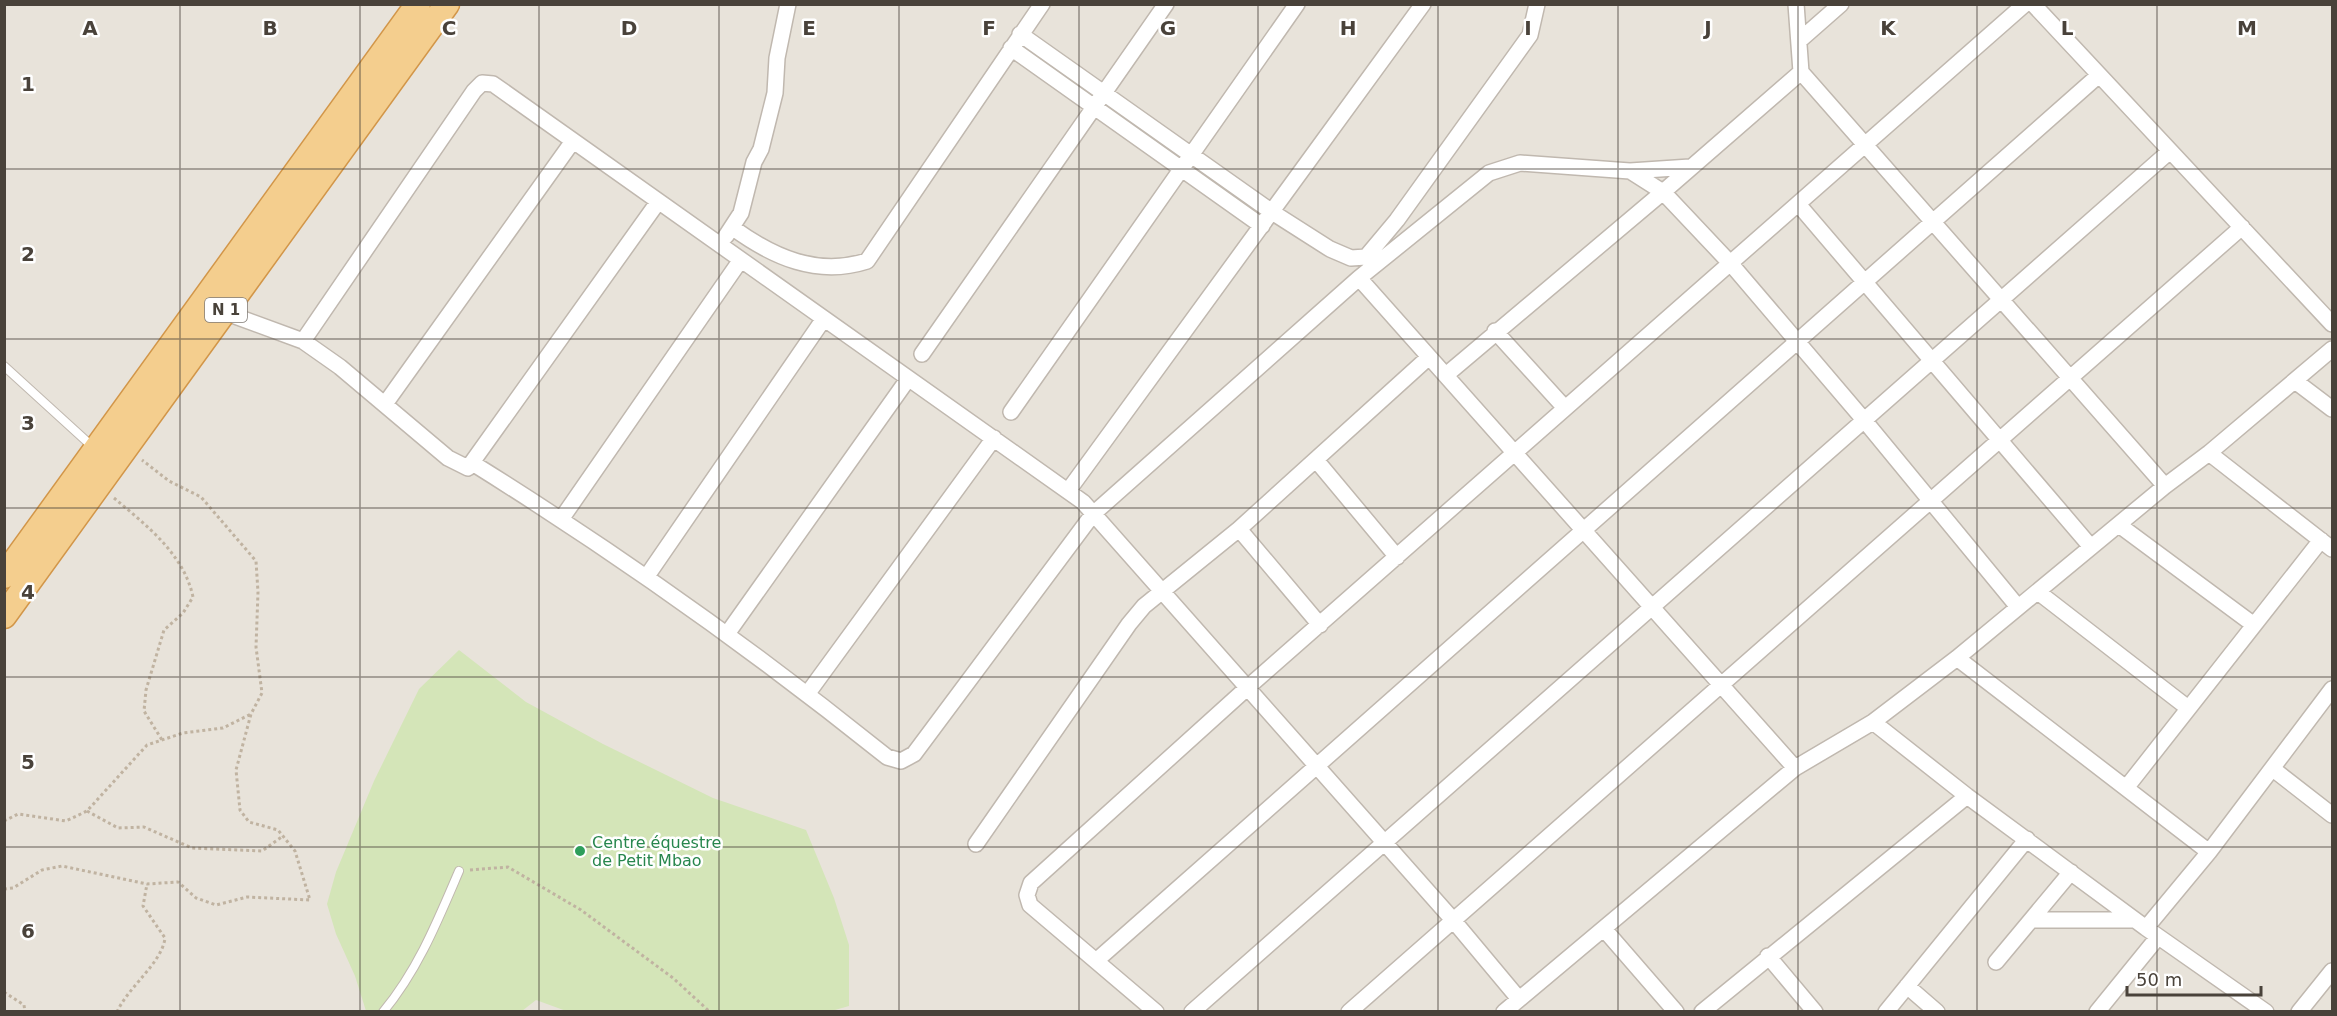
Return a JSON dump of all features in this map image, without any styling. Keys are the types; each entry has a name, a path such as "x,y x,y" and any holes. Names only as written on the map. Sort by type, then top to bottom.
{"highway":[{"name":"N 1","path":"4,576 418,4"},
{"name":"N 1","path":"4,616 447,4"}],"street":[{"path":"719,245 733,228 747,195 775,93 777,58 788,4"},
{"path":"733,228 762,249 811,266 853,266 867,261 1042,4"},
{"path":"922,354 1166,4"},
{"path":"1011,412 1297,4"},
{"path":"1068,491 1424,4"},
{"path":"1011,48 1095,106 1330,249 1351,258 1366,256 1397,220 1530,34 1537,4"},
{"path":"1796,4 1801,72 2165,486"},
{"path":"1800,40 1840,4"},
{"path":"1156,1011 1030,905 1027,895 1031,883 1247,688 2025,4"},
{"path":"2032,4 2332,324"},
{"path":"1020,34 1104,93 1262,226"},
{"path":"1446,375 1801,72"},
{"path":"1097,960 2099,75"},
{"path":"303,341 474,91 482,83 493,84 823,320 994,438 1068,491 1094,514 1454,920 1519,999"},
{"path":"385,404 573,141"},
{"path":"1192,1011 2170,151"},
{"path":"474,464 562,518 647,576 808,693 887,757 901,761 914,754 1094,514 1359,278 1489,173 1520,163 1630,171 1690,167"},
{"path":"1630,171 1663,192 1731,264 1932,499 2018,607"},
{"path":"224,312 303,341 385,404 454,462 468,468 474,464 658,202"},
{"path":"1798,204 2091,548"},
{"path":"1350,1011 2242,227"},
{"path":"562,518 740,261"},
{"path":"1359,278 1795,768"},
{"path":"647,576 823,320"},
{"path":"1495,331 1566,408"},
{"path":"1504,1011 1795,768 1873,722 1957,658 2165,486 2210,453 2332,349"},
{"path":"976,844 1129,624 1144,606 1239,529 1430,357"},
{"path":"727,634 908,379"},
{"path":"2295,381 2332,409"},
{"path":"808,693 994,438"},
{"path":"2126,788 2254,625 2327,544 2210,453"},
{"path":"1316,460 1397,557"},
{"path":"2119,525 2254,625"},
{"path":"1239,529 1320,624"},
{"path":"2038,592 2188,708"},
{"path":"1957,658 2209,852"},
{"path":"2097,1011 2146,929 2209,852 2331,694"},
{"path":"1873,722 1967,796 2146,929 2266,1011"},
{"path":"2273,769 2332,815"},
{"path":"1702,1011 1967,796"},
{"path":"1886,1011 2027,839"},
{"path":"1996,962 2071,873"},
{"path":"2031,920 2146,929"},
{"path":"1604,929 1676,1011"},
{"path":"1768,956 1815,1011"},
{"path":"2299,1011 2332,971"},
{"path":"1907,986 1937,1011"}],"lane":[{"path":"4,366 94,449"},
{"path":"383,1011 403,988 430,937 459,870"}],"path":[{"path":"4,890 13,888 42,870 62,866 147,884 178,882 196,898 216,905 247,897 310,900 295,851 278,830 249,822 240,810 236,770 251,714 262,693 256,646 258,592 256,561 201,497 169,481 127,449"},
{"path":"100,486 150,528 177,561 191,585 193,597 183,613 164,630 146,690 144,711 162,740"},
{"path":"4,821 18,814 66,821 87,811 129,761 147,745 183,733 223,728 251,714"},
{"path":"87,811 118,828 144,827 192,848 262,851 283,836"},
{"path":"459,870 508,867 581,910 673,978 710,1011"},
{"path":"117,1011 123,999 164,950 165,938 144,906 147,884"},
{"path":"4,992 24,1005 25,1011"}],"shaded area":[{"path":"5,5 2332,5 2332,1011 5,1011"}],"green space":[{"name":"Centre équestre de Petit Mbao","path":"459,650 526,702 603,744 713,798 806,830 834,898 849,945 849,1006 828,1012 569,1012 536,1000 522,1011 366,1011 355,976 336,934 327,904 336,872 374,781 419,689"}],"place":[{"name":"Centre équestre de Petit Mbao","path":"580,851"}]}
